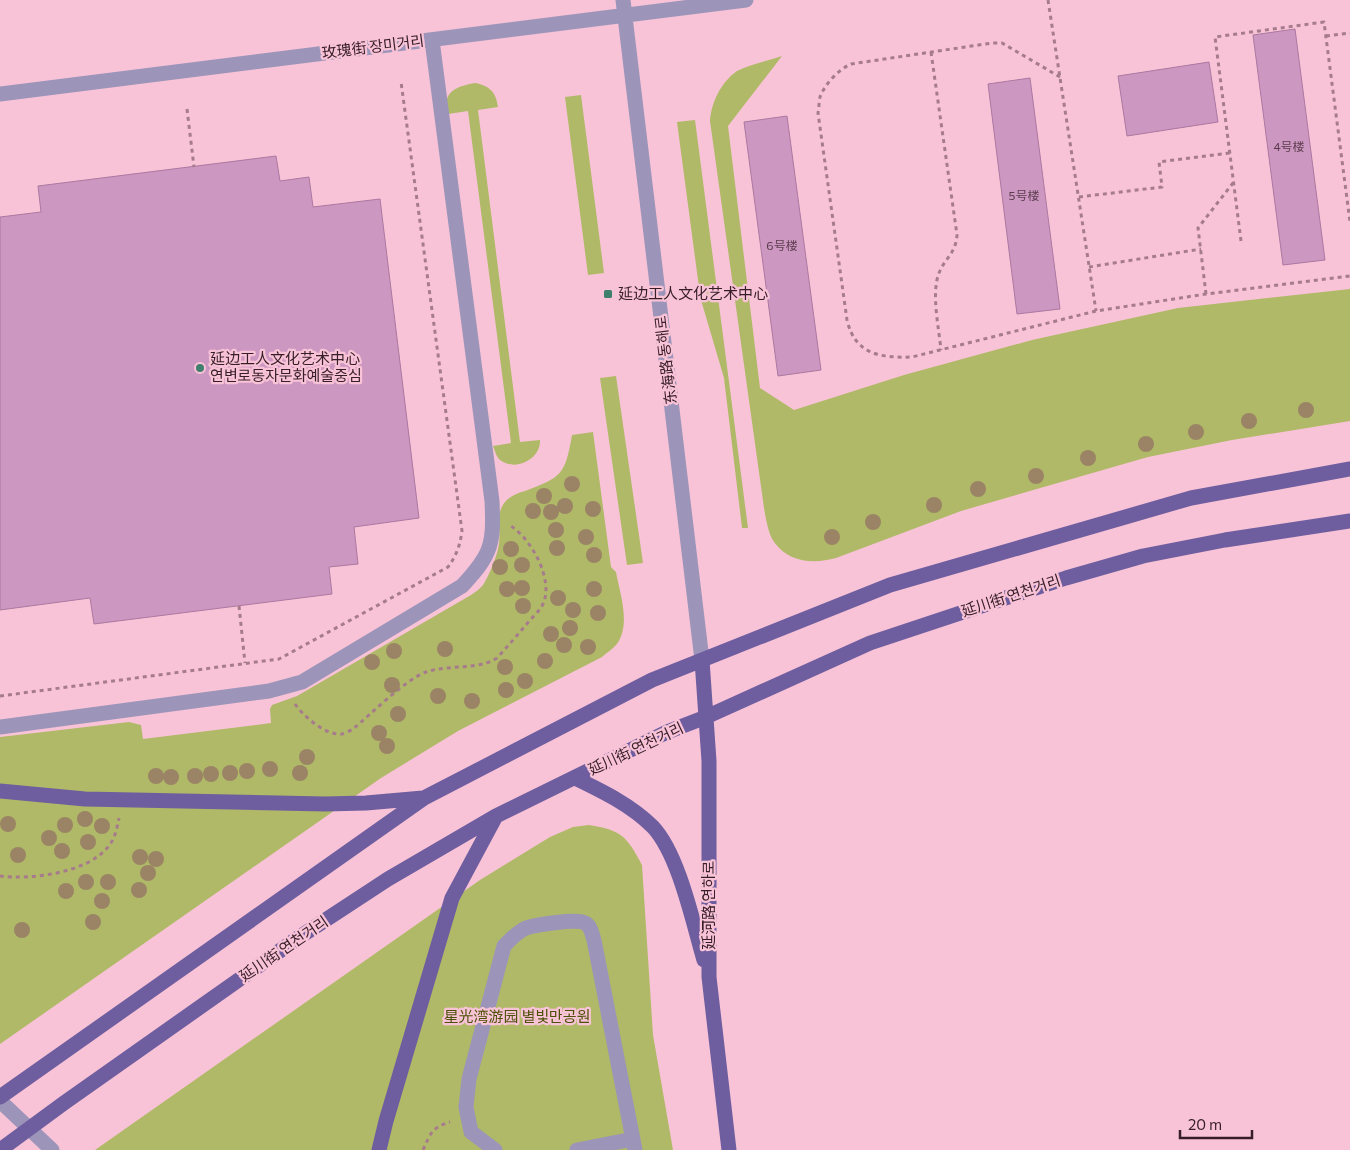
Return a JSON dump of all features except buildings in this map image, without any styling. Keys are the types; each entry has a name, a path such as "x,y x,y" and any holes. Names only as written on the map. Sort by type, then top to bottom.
{"main road":[{"path":"0,1097 424,798 652,680 890,585 1191,498 1350,469"},
{"name":"延川街 연천거리","path":"0,1150 290,944 388,878 496,816 668,732 706,717 870,643 1066,578 1143,556 1225,540 1350,521"},
{"name":"延河路 연하로","path":"702,660 709,761 709,977 729,1150"},
{"path":"574,778 614,797 653,828 668,852 680,879 709,977"},
{"path":"0,791 85,799 123,800 358,803 424,798"},
{"path":"379,1150 386,1120 452,898 496,816"}],"street":[{"name":"东海路 동해로","path":"623,0 702,660"},
{"name":"玫瑰街 장미거리","path":"0,94 746,0"},
{"path":"0,727 269,691 302,682 462,586 480,567 488,550 493,530 492,501 432,40"},
{"path":"495,1150 471,1132 466,1107 469,1079 504,946 514,935 526,928 571,920 583,921 589,926 594,940 634,1145 576,1150"},
{"path":"0,1101 52,1150"}],"path":[{"path":"1048,0 1096,311"},
{"path":"1241,242 1215,36 1324,22 1350,222"},
{"path":"1326,36 1350,33"},
{"path":"1060,77 1002,43 992,43 851,64 830,80 820,96 818,113 850,333 860,346 876,355 893,358 912,357 1096,311 1206,294 1350,276"},
{"path":"931,52 957,235 956,246 939,272 936,284 941,350"},
{"path":"0,696 279,659 448,567 456,556 462,531 401,82"},
{"path":"187,109 194,166"},
{"path":"1079,198 1162,187 1159,162 1230,153"},
{"path":"1206,294 1198,228 1234,183"},
{"path":"1345,183 1350,183"},
{"path":"1089,267 1200,248"},
{"path":"283,687 301,712 316,724 330,732 342,734 353,729 411,680 426,672 488,663 498,658 543,605 546,594 545,578 536,553 525,537 513,527 493,518"},
{"path":"239,606 245,664"},
{"path":"0,876 16,878 40,876 72,869 100,856 110,845 116,831 123,800"},
{"path":"423,1150 431,1131 439,1126 468,1117"}],"green space":[{"path":"782,56 728,126 760,388 794,410 904,375 1032,340 1178,308 1350,289 1350,421 1232,440 1148,457 961,511 828,560 802,560 787,554 774,542 767,526 710,121 712,107 718,93 731,76 748,66"},
{"path":"475,83 491,90 496,97 498,107 478,110 520,442 540,440 539,447 532,458 526,462 513,465 500,460 493,446 511,443 468,111 448,114 446,106 452,91"},
{"path":"581,95 604,273 588,275 565,97"},
{"path":"695,120 748,528 742,528 724,378 701,300 677,122"},
{"path":"616,376 643,563 627,565 600,378"},
{"path":"593,432 611,567 616,572 622,599 623,627 617,644 602,657 458,731 381,778 0,1044 0,737 129,722 141,725 143,739 271,723 270,709 272,705 297,696 480,588 488,576 497,553 499,517 505,502 514,495 554,478 564,467 572,435"},
{"name":"星光湾游园 별빛만공원","path":"589,825 609,829 622,836 632,847 642,865 653,1035 673,1150 95,1150 480,880 550,837 573,827"}],"place":[{"name":"延边工人文化艺术中心","path":"608,294"},
{"name":"延边工人文化艺术中心 연변로동자문화예술중심","path":"200,368"}]}
